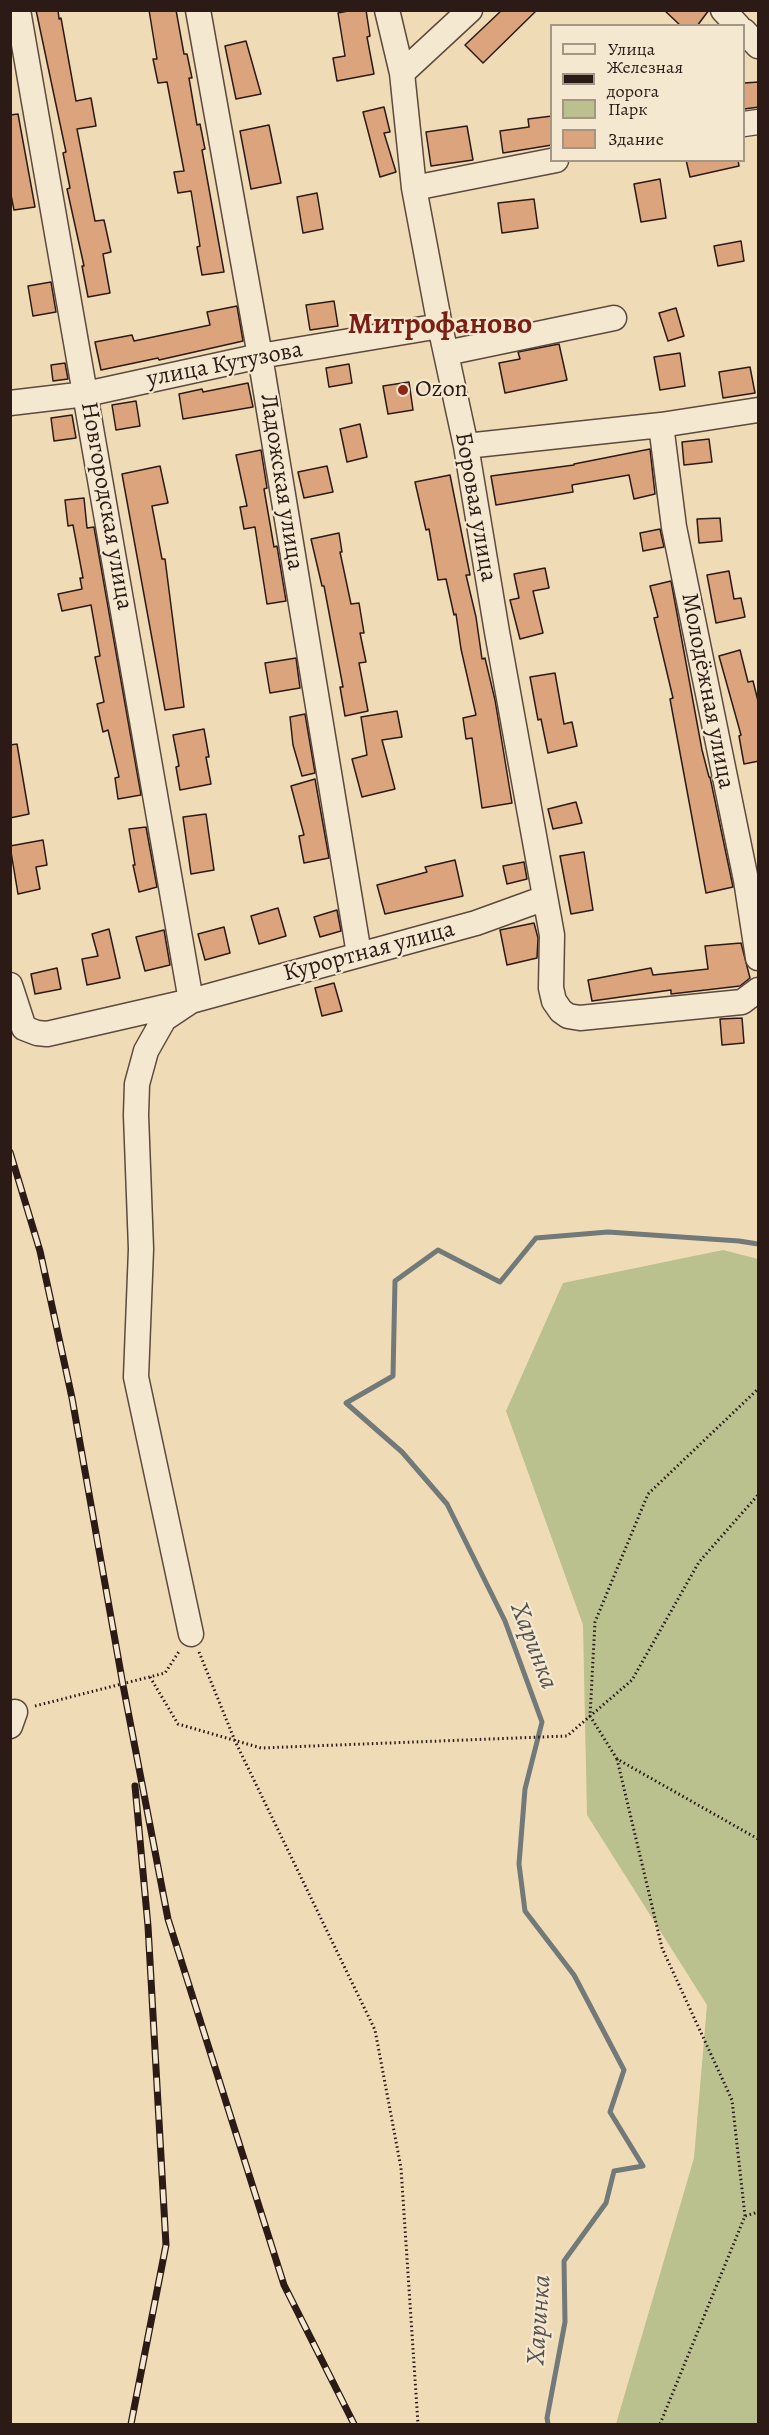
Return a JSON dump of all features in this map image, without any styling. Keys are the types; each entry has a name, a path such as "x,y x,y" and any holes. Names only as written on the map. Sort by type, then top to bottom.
{"street":[{"name":"Новгородская улица","path":"18,10 191,1001"},
{"name":"Ладожская улица","path":"198,10 260,356 359,954"},
{"name":"Боровая улица","path":"387,10 402,73 414,188 466,446 552,934 551,988 554,1001 568,1016 580,1018 742,1002 758,991"},
{"path":"402,73 470,10"},
{"path":"723,10 736,24"},
{"path":"745,32 759,46"},
{"path":"414,188 550,161"},
{"path":"446,353 614,318"},
{"name":"улица Кутузова","path":"10,403 86,394 260,356 440,326"},
{"path":"466,446 661,425 759,410"},
{"name":"Молодёжная улица","path":"661,425 674,527 746,880 759,957"},
{"name":"Курортная улица","path":"10,985 24,1028 47,1034 191,1001 476,923 545,898"},
{"path":"191,1001 164,1019 147,1051 137,1084 136,1115 141,1249 136,1377 191,1634"}],"path":[{"path":"660,2424 745,2216 732,2100 662,1948 617,1759 590,1716 595,1622 648,1494 759,1389"},
{"path":"150,1677 178,1724 261,1748 567,1736 632,1680 699,1562 759,1495"},
{"path":"13,1719 165,1673 191,1634"},
{"path":"191,1634 235,1741 375,2030 401,2168 418,2424"},
{"path":"617,1759 759,1839"},
{"path":"745,2216 759,2212"}],"green space":[{"path":"723,1250 758,1259 758,2424 616,2424 694,2158 707,2005 587,1815 583,1625 506,1411 563,1283"}],"building":[{"path":"36,10 58,10 76,101 91,98 96,126 77,129 95,221 104,220 111,252 103,254 110,293 88,297 82,266 84,266 67,189 70,188 63,153 66,152"},
{"path":"149,10 176,10 184,54 187,54 192,78 189,78 197,125 200,124 205,149 202,150 224,272 202,275 191,191 178,193 174,172 184,171 167,82 158,83 153,59 157,59"},
{"path":"366,10 370,36 367,37 374,74 337,81 333,58 345,56 338,13"},
{"path":"502,10 537,10 483,63 465,45"},
{"path":"664,10 709,10 698,24 679,24"},
{"path":"246,41 261,94 236,99 225,46"},
{"path":"759,82 759,107 745,109 745,83"},
{"path":"384,107 390,132 384,133 396,172 380,177 363,112"},
{"path":"18,114 35,207 14,210 10,190 10,115"},
{"path":"550,116 550,145 503,153 500,131 529,127 528,119"},
{"path":"269,125 281,183 251,189 240,131"},
{"path":"467,126 473,160 431,166 426,132"},
{"path":"686,162 738,162 739,166 690,177"},
{"path":"660,179 666,218 641,222 634,184"},
{"path":"317,193 323,229 303,233 297,197"},
{"path":"534,199 538,228 502,233 498,203"},
{"path":"741,241 744,261 718,266 714,246"},
{"path":"51,282 56,312 33,316 28,286"},
{"path":"334,301 338,326 310,330 306,305"},
{"path":"237,306 243,341 159,360 158,358 101,370 95,342 132,335 134,341 210,325 207,312"},
{"path":"676,308 684,336 668,341 659,313"},
{"path":"559,344 567,380 505,393 499,363 520,359 518,352"},
{"path":"680,353 685,386 660,390 654,357"},
{"path":"65,363 68,379 53,381 51,365"},
{"path":"349,364 352,383 329,387 326,368"},
{"path":"750,367 755,393 723,398 719,372"},
{"path":"409,382 413,410 388,414 383,386"},
{"path":"248,383 253,407 183,419 179,394 202,389 203,392"},
{"path":"136,401 140,426 116,430 112,405"},
{"path":"72,415 76,438 54,441 51,418"},
{"path":"360,424 367,457 347,462 340,429"},
{"path":"709,439 712,462 684,465 682,442"},
{"path":"650,449 655,494 634,499 629,475 572,485 573,492 496,505 491,476 574,465"},
{"path":"261,450 267,488 264,489 286,601 267,604 255,527 244,529 240,507 247,506 236,455"},
{"path":"160,466 168,503 152,506 162,559 165,559 184,707 165,710 122,474"},
{"path":"327,466 333,492 304,498 298,472"},
{"path":"450,475 470,575 466,575 476,617 482,659 485,658 495,700 512,803 482,808 472,738 466,739 463,718 476,715 461,649 456,614 454,615 446,579 438,580 429,529 426,530 415,482"},
{"path":"84,498 87,528 94,527 141,795 118,799 115,778 119,777 108,730 103,732 97,704 104,702 95,657 100,656 91,605 62,611 58,594 82,589 80,578 83,578 73,525 68,526 65,500"},
{"path":"720,518 722,541 699,543 697,519"},
{"path":"660,529 664,547 643,551 640,533"},
{"path":"339,533 342,552 340,552 351,604 359,603 364,633 360,633 366,662 359,663 368,711 345,716 340,687 343,687 324,586 322,586 311,539"},
{"path":"545,568 549,588 533,591 543,633 520,639 510,600 519,598 514,574"},
{"path":"729,571 734,599 741,598 745,617 716,623 707,575"},
{"path":"671,581 702,750 710,777 733,887 706,893 670,699 673,698 654,618 658,617 650,586"},
{"path":"740,650 748,682 753,681 759,705 759,761 744,764 739,736 741,735 719,656"},
{"path":"296,658 300,688 270,693 265,663"},
{"path":"555,673 564,724 572,722 577,746 548,753 541,719 538,720 530,677"},
{"path":"397,711 402,737 382,740 395,789 362,797 352,759 367,755 361,717"},
{"path":"305,714 315,773 302,776 293,745 290,717"},
{"path":"204,729 211,784 180,790 176,767 179,766 173,735"},
{"path":"17,744 29,814 10,818 10,745"},
{"path":"315,779 329,858 304,863 299,836 304,835 291,786"},
{"path":"576,802 582,823 553,829 548,809"},
{"path":"206,814 214,870 191,874 183,817"},
{"path":"146,827 157,887 139,892 129,829"},
{"path":"43,840 47,865 36,867 40,889 18,894 10,846"},
{"path":"584,852 593,910 571,914 560,856"},
{"path":"455,860 463,896 385,914 377,885 427,872 425,867"},
{"path":"524,862 527,879 507,884 503,866"},
{"path":"278,908 286,936 259,944 251,916"},
{"path":"337,910 341,931 320,937 314,917"},
{"path":"534,923 538,938 537,958 507,965 500,930"},
{"path":"224,927 230,953 205,960 198,934"},
{"path":"109,929 120,978 87,985 82,959 98,956 92,934"},
{"path":"164,930 170,965 145,971 136,937"},
{"path":"741,943 750,978 740,986 671,994 671,990 592,1001 588,980 651,968 653,975 708,969 705,946"},
{"path":"57,968 61,989 35,994 31,974"},
{"path":"334,983 342,1011 322,1016 315,988"},
{"path":"742,1018 744,1043 722,1045 720,1019"}],"waterway":[{"name":"Харинка","path":"548,2424 547,2418 565,2322 564,2261 606,2203 614,2171 643,2166 610,2112 624,2070 574,1975 525,1911 519,1864 525,1789 542,1722 505,1621 447,1504 402,1452 346,1403 393,1376 395,1281 438,1250 500,1282 536,1238 608,1232 758,1244"}],"railway":[{"path":"10,1152 40,1251 72,1398 123,1685 168,1919 284,2285 354,2424"},
{"path":"131,2424 166,2245 148,1926 135,1786"}],"place":[{"name":"Ozon","path":"403,390"}],"district":[{"name":"Митрофаново","path":"440,326"}]}
